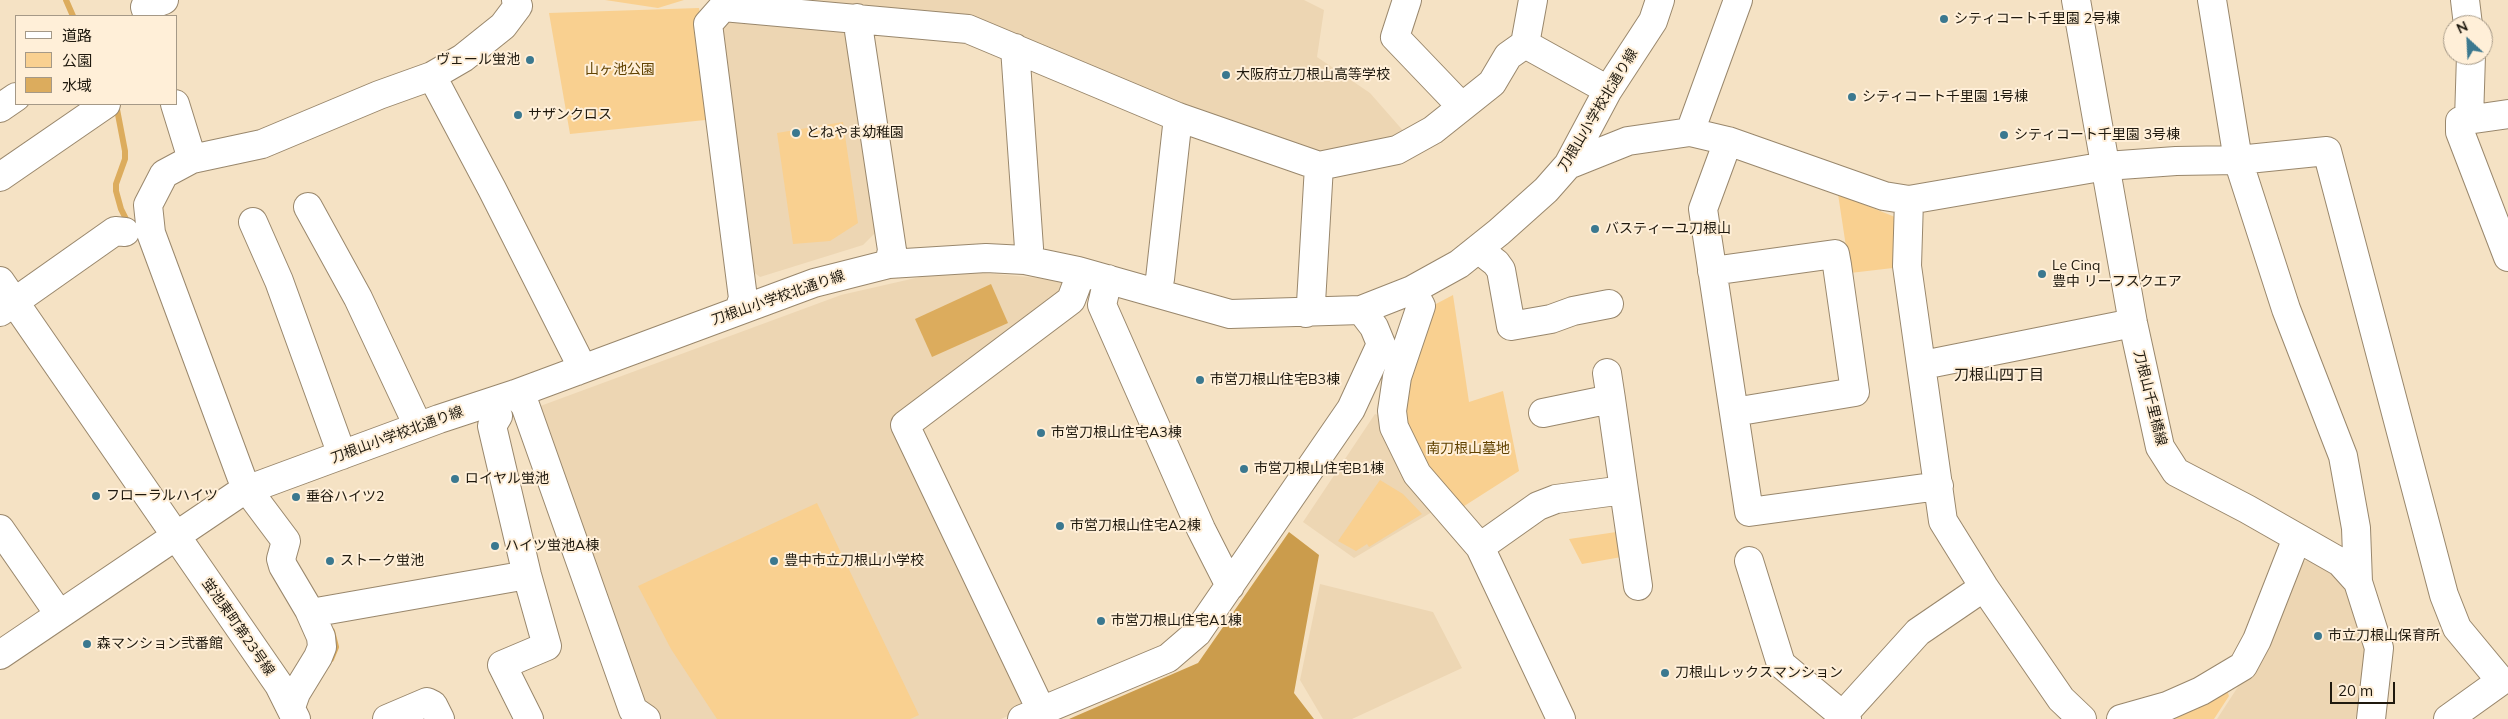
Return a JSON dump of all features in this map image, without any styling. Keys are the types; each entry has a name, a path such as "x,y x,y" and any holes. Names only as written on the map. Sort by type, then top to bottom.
{"street":[{"path":"148,15 145,6 164,0"},
{"path":"293,713 296,693 322,647 318,611 283,566 281,559 286,541 247,489 150,228 148,205 164,174 192,159 262,144 379,95 432,76 463,58 503,26 518,6 516,0"},
{"path":"1407,0 1396,37 1462,107"},
{"path":"739,310 742,298 708,24 723,7 968,29 1178,117 1319,166 1397,150 1433,130 1492,83 1508,56 1525,44 1533,0"},
{"name":"刀根山小学校北通り線","path":"0,655 176,537 233,496 247,489 418,426 503,398 814,283 889,264 986,258 1025,260 1078,271 1230,314 1361,310 1412,290 1459,264 1478,249 1546,190 1568,165 1608,90 1653,20 1660,0"},
{"path":"1690,132 1738,0"},
{"name":"刀根山千里橋線","path":"2076,0 2132,323 2160,447 2176,472 2247,509 2340,562 2358,582 2379,648 2371,719"},
{"path":"2212,0 2238,160 2286,309 2343,456 2356,528 2358,582"},
{"path":"2465,0 2467,15"},
{"path":"857,18 892,250 889,264"},
{"path":"1525,44 1608,90"},
{"path":"1015,48 1029,248 1025,260"},
{"path":"2469,120 2470,65"},
{"path":"432,76 579,360 577,371"},
{"path":"0,108 15,98"},
{"path":"0,177 105,105"},
{"path":"175,105 192,159"},
{"path":"2508,114 2460,121 2460,132 2508,257"},
{"path":"1154,291 1160,279 1178,117"},
{"path":"1568,165 1628,141 1690,132 1728,141 1884,196 1909,200 2106,166 2176,161 2238,160 2327,150 2444,595 2457,628 2504,683 2448,719"},
{"path":"1728,141 1703,209 1749,512 1939,486"},
{"path":"1306,313 1311,303 1319,166"},
{"path":"1909,200 1907,266 1923,365 1943,521 1984,587 2061,699 2082,719"},
{"path":"308,207 358,298 418,426"},
{"path":"254,222 279,281 342,454"},
{"path":"5,298 115,231 125,232"},
{"path":"1478,249 1496,263 1501,270 1511,326 1551,319 1573,311 1609,304"},
{"path":"1712,271 1835,254 1836,259 1855,392 1734,412"},
{"path":"1078,271 1077,284 1071,300 905,425 1032,715 1168,658 1197,633 1351,409 1381,344 1374,327 1361,310"},
{"path":"1108,279 1102,304 1201,529 1230,586"},
{"path":"1412,290 1421,306 1397,377 1392,411 1394,427 1417,474 1480,547 1561,719"},
{"name":"蛍池東町第23号線","path":"5,298 279,685 293,713"},
{"path":"1923,365 2132,323"},
{"path":"1543,413 1609,386 1638,586"},
{"path":"529,719 502,665 547,646 526,575 492,426 498,416 503,398 526,405 633,710 646,719"},
{"path":"1480,547 1538,506 1556,499 1624,490"},
{"path":"0,529 59,614"},
{"path":"2121,719 2167,706 2201,691 2243,666 2257,640 2297,538"},
{"path":"1750,561 1781,664 1845,717 1918,632 1984,587"},
{"path":"318,611 526,575"},
{"path":"387,719 427,702 433,705 440,719"}],"shaded area":[{"name":"大阪府立刀根山高等学校","path":"762,0 1304,0 1324,10 1317,57 1370,93 1406,134 1319,152 1194,111 1019,37"},
{"name":"とねやま幼稚園","path":"724,16 835,25 847,36 878,230 863,245 760,277 748,268 716,27"},
{"name":"豊中市立刀根山小学校","path":"984,273 1060,280 1064,290 893,423 1024,699 1017,712 1001,719 661,719 641,706 535,408 841,295 933,274"},
{"path":"1375,414 1385,418 1437,509 1354,558 1303,522"},
{"path":"1289,532 1319,555 1294,693 1314,719 1069,719 1198,663"},
{"name":"市立刀根山保育所","path":"2315,557 2349,582 2366,639 2364,689 2355,719 2217,719 2273,633 2293,566"},
{"path":"1320,584 1433,612 1462,668 1352,719 1323,719 1300,680"}],"green space":[{"path":"605,0 684,0 658,8"},
{"name":"山ヶ池公園","path":"699,8 715,119 570,134 549,13"},
{"path":"843,122 858,223 830,241 793,244 777,133"},
{"path":"1838,194 1895,217 1893,268 1850,273"},
{"name":"南刀根山墓地","path":"1453,295 1469,402 1503,391 1519,471 1458,510 1403,433 1402,393 1434,305"},
{"path":"1380,480 1403,494 1422,514 1369,547 1367,544 1356,551 1338,541"},
{"path":"817,503 919,715 910,719 717,719 671,649 638,586"},
{"path":"1623,531 1627,556 1582,564 1569,539"},
{"path":"2226,688 2229,696 2214,719 2159,719"}],"water":[{"path":"991,284 1008,323 932,357 915,319"}],"waterway":[{"path":"66,0 73,15"},
{"path":"116,105 125,159 116,184 116,191 121,209 129,225"},
{"path":"331,659 336,647 332,631"}],"place":[{"name":"シティコート千里園 2号棟","path":"1944,19"},
{"name":"ヴェール蛍池","path":"530,60"},
{"name":"大阪府立刀根山高等学校","path":"1226,75"},
{"name":"シティコート千里園 1号棟","path":"1852,97"},
{"name":"サザンクロス","path":"518,115"},
{"name":"とねやま幼稚園","path":"796,133"},
{"name":"シティコート千里園 3号棟","path":"2004,135"},
{"name":"バスティーユ刀根山","path":"1595,229"},
{"name":"Le Cinq 豊中 リーフスクエア","path":"2042,274"},
{"name":"市営刀根山住宅B3棟","path":"1200,380"},
{"name":"市営刀根山住宅A3棟","path":"1041,433"},
{"name":"市営刀根山住宅B1棟","path":"1244,469"},
{"name":"ロイヤル蛍池","path":"455,479"},
{"name":"フローラルハイツ","path":"96,496"},
{"name":"垂谷ハイツ2","path":"296,497"},
{"name":"市営刀根山住宅A2棟","path":"1060,526"},
{"name":"ハイツ蛍池A棟","path":"495,546"},
{"name":"ストーク蛍池","path":"330,561"},
{"name":"豊中市立刀根山小学校","path":"774,561"},
{"name":"市営刀根山住宅A1棟","path":"1101,621"},
{"name":"市立刀根山保育所","path":"2318,636"},
{"name":"森マンション弐番館","path":"87,644"},
{"name":"刀根山レックスマンション","path":"1665,673"}],"district":[{"name":"刀根山四丁目","path":"1999,375"}]}
